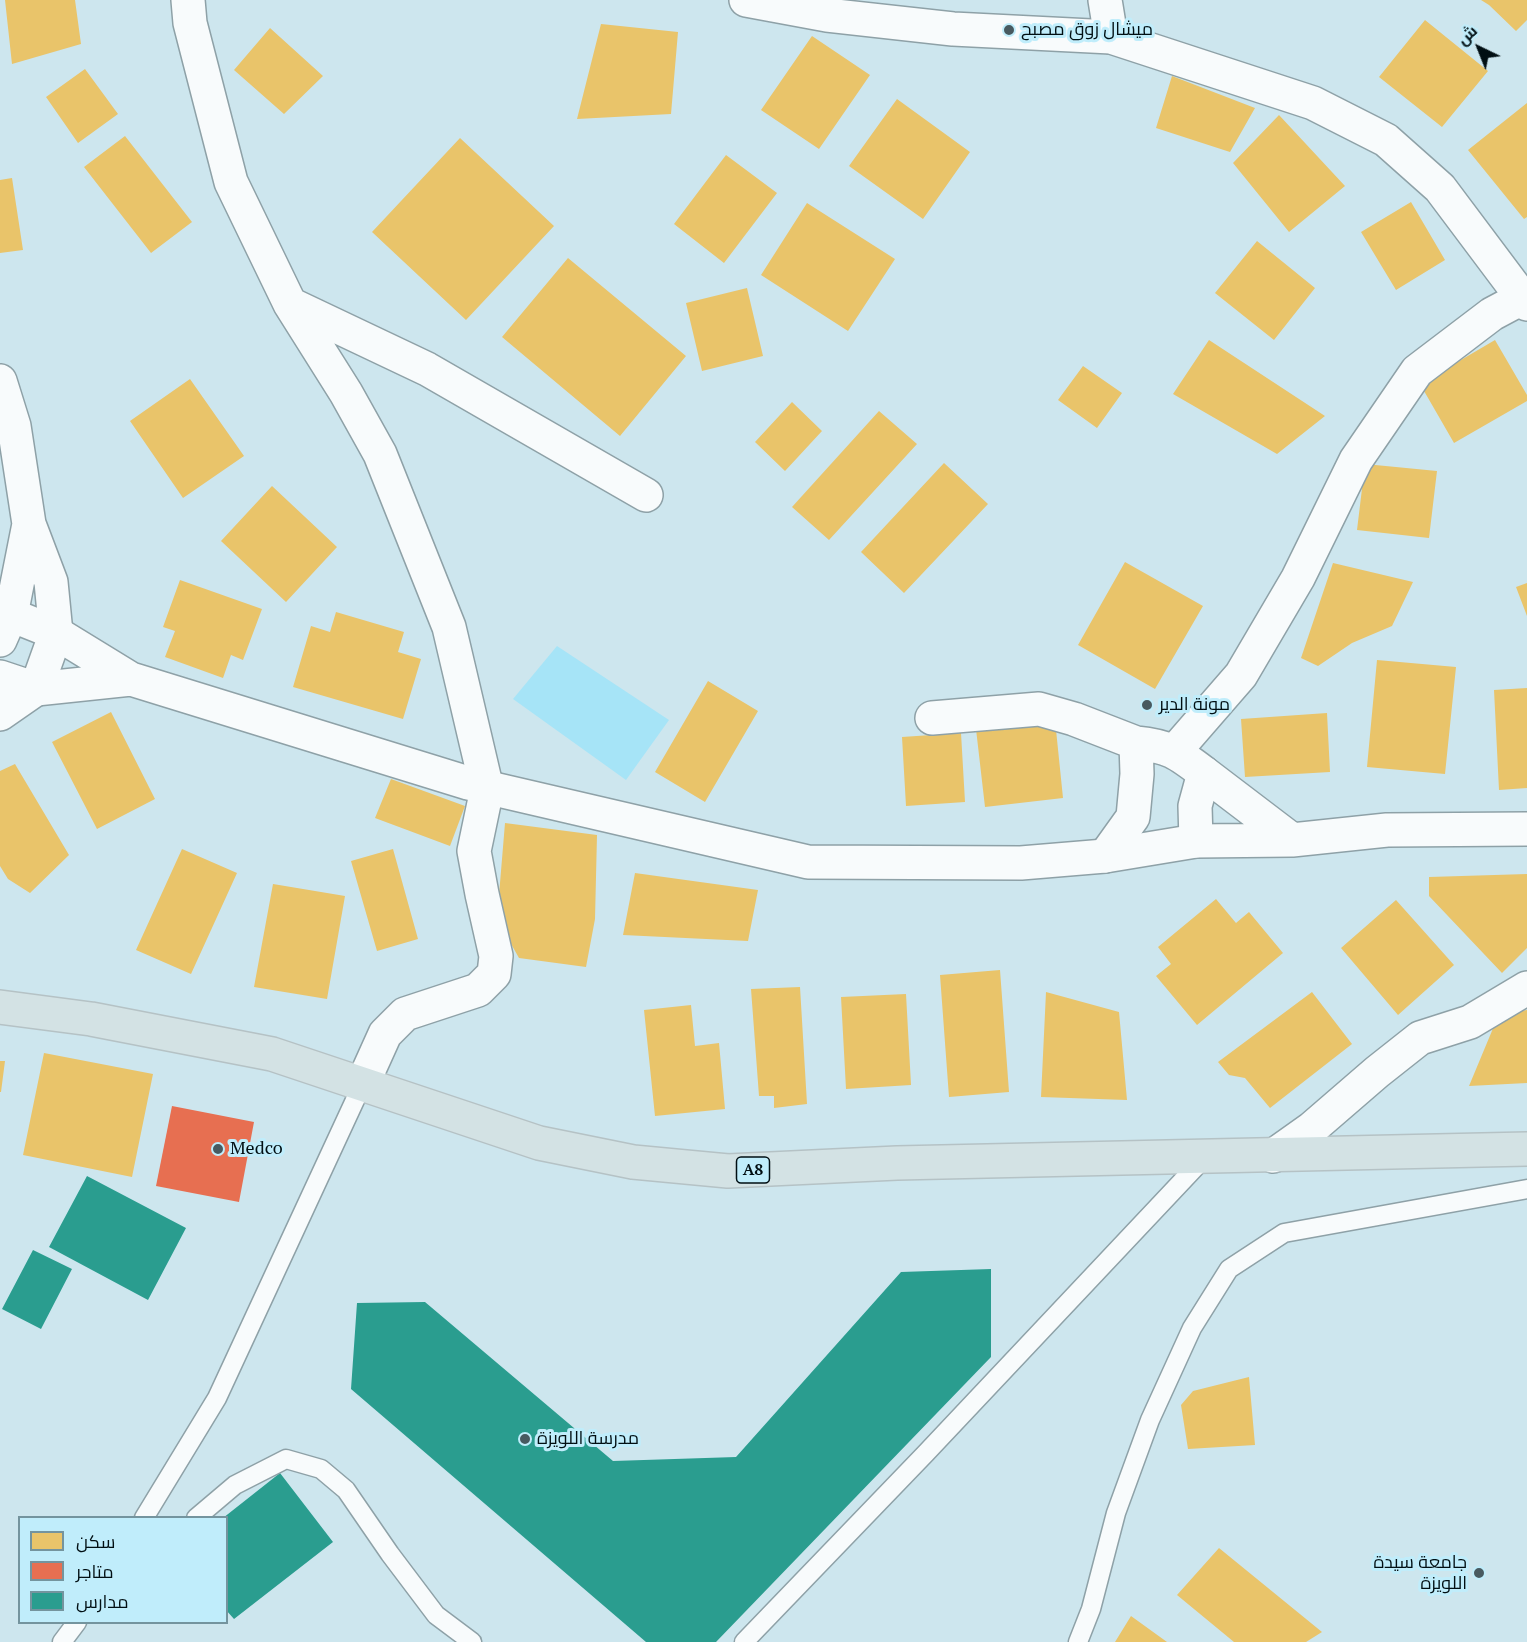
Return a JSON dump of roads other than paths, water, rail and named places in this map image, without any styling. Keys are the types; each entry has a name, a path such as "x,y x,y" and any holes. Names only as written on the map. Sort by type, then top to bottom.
{"highway":[{"name":"A8","path":"0,1007 91,1019 272,1054 539,1143 633,1162 728,1171 897,1163 1204,1158 1527,1149"}],"street":[{"path":"188,0 190,23 231,182 290,304 346,393 380,454 449,627 488,789 474,851 496,956 494,974 478,990 405,1014 385,1034 362,1085"},
{"path":"746,0 827,15 953,29 1111,37 1313,103 1386,140 1440,188 1526,300 1492,315 1417,371 1356,460 1298,578 1241,675 1175,751"},
{"path":"1105,0 1111,37"},
{"path":"290,304 427,369 646,495"},
{"path":"0,381 14,426 29,524 51,582 56,633 36,689 0,714"},
{"path":"29,524 5,627 56,633 130,679 488,789 808,862 1006,864 1105,856 1196,841 1292,840 1387,830 1527,829"},
{"path":"0,677 36,689 130,679"},
{"path":"932,718 1039,709 1074,718 1136,758"},
{"path":"1136,758 1156,744 1175,751 1292,840"},
{"path":"1105,856 1133,817 1136,758"},
{"path":"1196,841 1195,806 1204,773"},
{"path":"1273,1156 1311,1129 1420,1038 1470,1022 1527,988"}],"lane":[{"path":"145,1516 217,1398 362,1085"},
{"path":"744,1642 1204,1158"},
{"path":"1078,1642 1091,1609 1116,1513 1150,1420 1192,1328 1229,1269 1284,1233 1527,1188"},
{"path":"198,1516 235,1485 286,1459 321,1469 346,1490 436,1615 472,1642"},
{"path":"62,1642 76,1624"}],"place":[{"name":"ميشال زوق مصبح","path":"1009,30"},
{"name":"مونة الدير","path":"1147,705"},
{"name":"Medco","path":"218,1149"},
{"name":"مدرسة اللويزة","path":"525,1439"},
{"name":"جامعة سيدة اللويزة","path":"1479,1573"}]}
